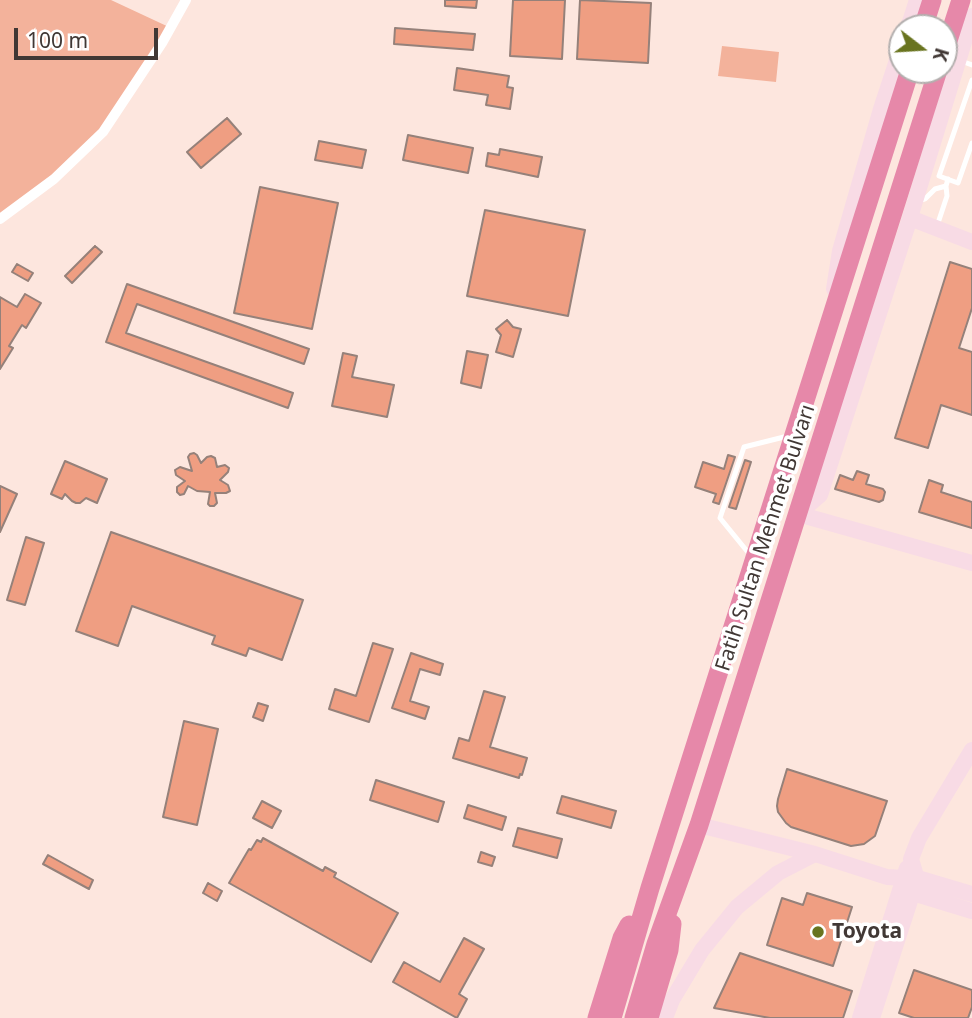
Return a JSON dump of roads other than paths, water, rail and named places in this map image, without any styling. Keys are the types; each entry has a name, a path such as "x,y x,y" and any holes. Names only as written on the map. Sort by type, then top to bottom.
{"highway":[{"path":"958,59 961,0"},
{"name":"Fatih Sultan Mehmet Bulvarı","path":"612,1018 650,888 906,84"},
{"name":"Fatih Sultan Mehmet Bulvarı","path":"634,1018 656,944 699,825 797,514 908,205 936,84"},
{"path":"597,1018 622,938 650,888"},
{"path":"649,1018 669,950 675,894"}],"street":[{"path":"0,219 54,179 103,132 162,43 186,0"},
{"path":"958,59 972,16"},
{"path":"827,330 840,251 890,84"},
{"path":"950,84 908,205 936,228 972,242"},
{"path":"797,514 972,563"},
{"path":"872,1018 911,859 919,838 972,750"},
{"path":"699,825 815,854 905,882 972,911"},
{"path":"665,1018 672,1000 702,950 737,907 778,873 815,854"},
{"path":"905,882 972,894"},
{"path":"860,1018 905,882"}],"lane":[{"path":"972,80 939,176 947,182 958,183 972,143"},
{"path":"908,205 922,201 947,182"},
{"path":"936,228 947,196 947,182"},
{"path":"754,560 720,518 744,447 794,434"}],"place":[{"name":"Toyota","path":"818,932"}]}
